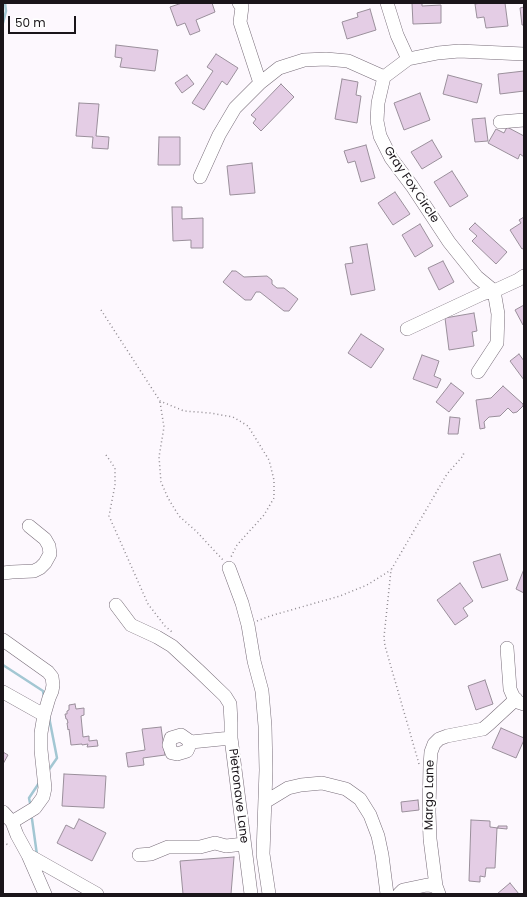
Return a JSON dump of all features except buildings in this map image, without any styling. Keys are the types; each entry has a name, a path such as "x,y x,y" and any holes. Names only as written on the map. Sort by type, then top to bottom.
{"street":[{"path":"239,3 242,7 240,22 260,83"},
{"path":"387,3 397,35 408,60"},
{"path":"200,177 219,135 235,108 260,83 279,68 304,60 326,59 348,61 384,77 408,60 438,53 459,51 524,54"},
{"name":"Gray Fox Circle","path":"384,77 378,103 377,121 380,136 391,158 450,242 477,277 494,291"},
{"path":"500,122 524,120"},
{"path":"407,329 482,294 494,291 524,276"},
{"path":"478,372 497,343 498,314 494,291"},
{"path":"3,574 34,571 46,563 50,554 49,546 45,539 29,526"},
{"path":"229,568 242,603 248,625 254,661 262,691 265,726 266,770 263,854 269,894"},
{"path":"116,606 131,625 172,646 225,696 230,704 231,738"},
{"path":"3,640 48,672 52,677 54,685 48,698 42,733 41,750 45,788 43,797 36,808 12,822"},
{"path":"507,648 510,689 513,696 520,702"},
{"path":"3,692 44,715"},
{"name":"Margo Lane","path":"438,890 430,839 429,812 430,765 431,752 434,744 439,739 447,736 483,729 520,702"},
{"name":"Pietronave Lane","path":"191,742 231,738 251,894"},
{"path":"266,770 288,788"},
{"path":"265,802 288,788 301,784 322,783 346,789 360,800 370,815 378,836 387,894"},
{"path":"3,812 12,822 45,894"},
{"path":"139,855 151,854 168,847 200,847 214,843 226,846 244,844"},
{"path":"28,855 97,894"},
{"path":"399,894 403,890 427,885 438,890"}],"path":[{"path":"101,310 160,401 164,427 159,456 161,482 168,498 179,516 214,550 229,568"},
{"path":"160,401 184,411 233,417 248,426 269,460 274,480 274,498 264,515 237,545 229,568"},
{"path":"420,769 385,646 384,637 391,570 448,474 463,456 464,452"},
{"path":"106,455 115,468 115,485 109,516 148,604 165,626 176,636"},
{"path":"248,625 270,616 340,596 367,585 391,570"}],"waterway":[{"path":"3,23 6,11 5,3"},
{"path":"3,665 43,691 44,697"},
{"path":"48,771 57,758 49,717"},
{"path":"30,803 29,798 39,783"},
{"path":"32,819 37,855"}]}
